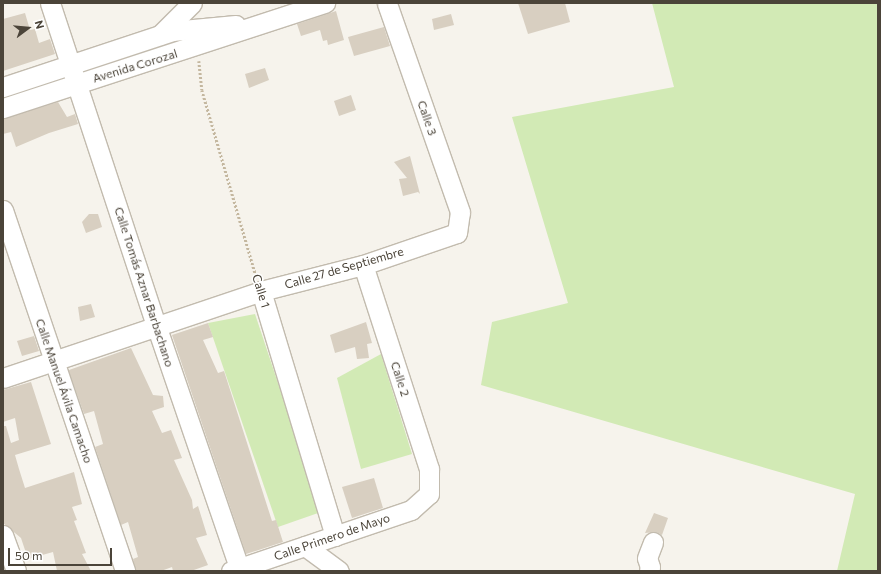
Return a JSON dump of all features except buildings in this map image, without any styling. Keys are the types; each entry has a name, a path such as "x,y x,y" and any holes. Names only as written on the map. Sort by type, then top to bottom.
{"street":[{"name":"Calle Tomás Aznar Barbachano","path":"50,3 236,570"},
{"path":"160,35 192,3"},
{"path":"201,36 203,3"},
{"name":"Avenida Corozal","path":"3,108 77,84 201,36 268,23 325,3"},
{"name":"Calle 3","path":"387,3 460,212 457,233"},
{"name":"Avenida Corozal","path":"3,87 172,31 201,36"},
{"name":"Calle Manuel Ávila Camacho","path":"3,210 125,571"},
{"name":"Calle 27 de Septiembre","path":"3,378 261,291 363,265 457,233"},
{"name":"Calle 2","path":"363,265 429,470 429,494"},
{"name":"Calle 1","path":"261,291 335,536"},
{"name":"Calle Primero de Mayo","path":"236,570 411,510 429,494"},
{"path":"3,535 16,571"},
{"path":"649,571 650,567 647,558 653,542"},
{"path":"305,546 339,571"}],"path":[{"name":"Calle 1","path":"201,36 199,63 202,90 261,291"}],"green space":[{"path":"652,3 878,3 878,571 837,571 855,494 481,385 492,322 568,303 512,117 674,87"},
{"path":"255,314 321,512 278,527 208,323"},
{"path":"381,354 412,454 361,469 337,378"}]}
